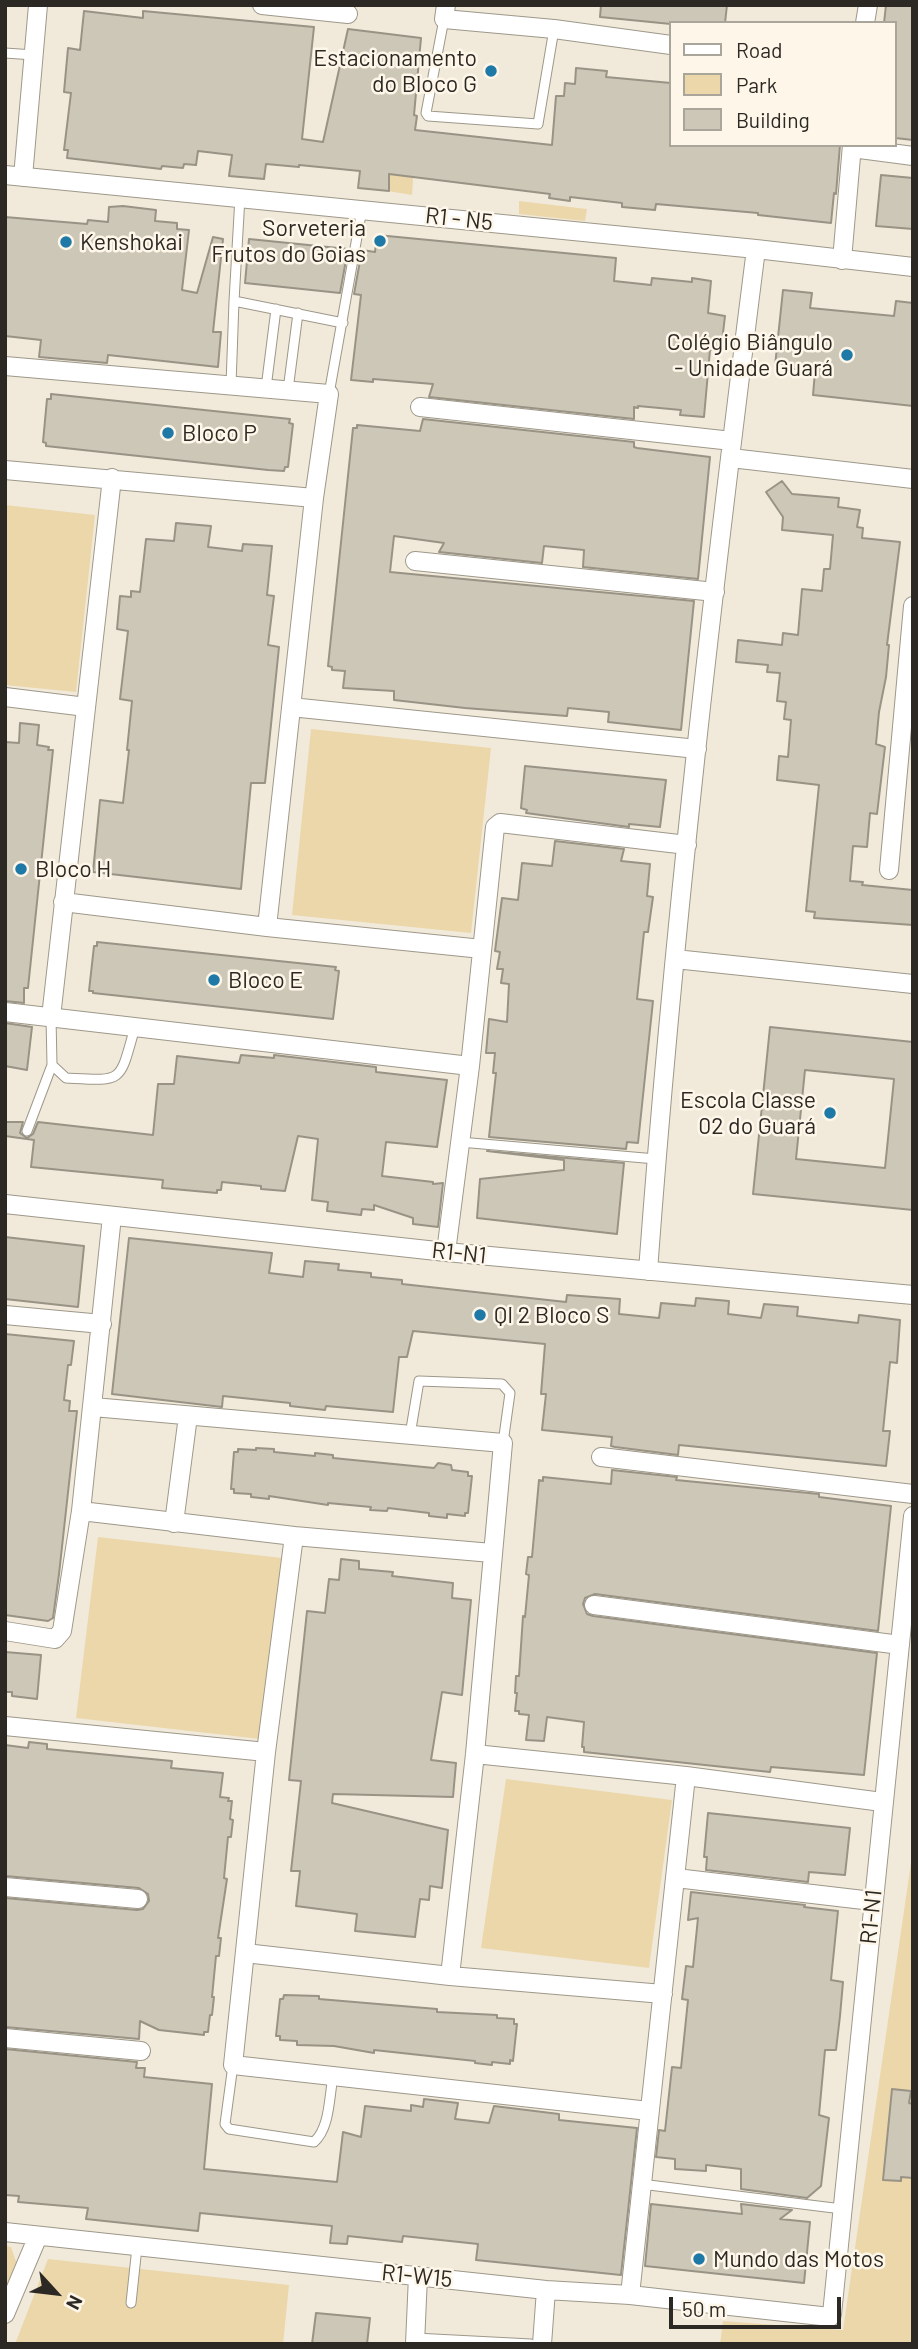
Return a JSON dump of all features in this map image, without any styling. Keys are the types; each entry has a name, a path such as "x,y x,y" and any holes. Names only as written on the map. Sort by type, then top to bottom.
{"street":[{"path":"14,176 34,55 38,5"},
{"path":"262,5 348,14"},
{"path":"445,12 670,45"},
{"path":"842,260 852,147 913,156"},
{"name":"R1 - N5","path":"14,176 362,209 913,267"},
{"path":"648,1271 656,1159 697,749 756,249"},
{"path":"5,366 330,394 314,498 267,927"},
{"path":"420,407 731,449 913,479"},
{"path":"5,470 314,498"},
{"path":"51,1017 112,478"},
{"path":"415,561 715,592"},
{"path":"888,870 913,606"},
{"path":"5,697 86,706"},
{"path":"291,707 697,749"},
{"path":"446,1252 470,1066 494,829 498,824 687,845"},
{"path":"63,902 267,927 482,948"},
{"path":"675,959 913,984"},
{"path":"5,1012 470,1066"},
{"name":"R1-N1","path":"5,1204 446,1252 913,1295"},
{"path":"5,1631 55,1639 62,1632 81,1511 112,1216"},
{"path":"5,1315 102,1324"},
{"path":"93,1407 410,1437 503,1443 475,1754 450,1976"},
{"path":"174,1523 188,1416"},
{"path":"601,1457 913,1494"},
{"path":"81,1511 294,1536 492,1553"},
{"name":"R1-N1","path":"830,2317 913,1516"},
{"path":"294,1536 266,1752 233,2065 649,2111"},
{"path":"594,1605 900,1645"},
{"path":"5,1726 266,1752"},
{"path":"475,1754 686,1776 882,1802"},
{"path":"630,2295 686,1776"},
{"path":"676,1878 872,1901"},
{"path":"5,1887 138,1899"},
{"path":"245,1953 450,1976 663,1994"},
{"path":"5,2038 141,2051"},
{"name":"R1-W15","path":"5,2232 546,2290 630,2295 830,2317"},
{"path":"5,2314 38,2236"},
{"path":"415,2341 418,2276"},
{"path":"542,2344 546,2290"}],"lane":[{"path":"445,12 426,113 428,116 538,124 554,29"},
{"path":"5,53 34,55"},
{"path":"231,385 240,197"},
{"path":"330,394 362,209"},
{"path":"234,301 343,323"},
{"path":"266,388 276,309"},
{"path":"288,390 298,313"},
{"path":"27,1131 52,1065 51,1017"},
{"path":"52,1065 66,1078 110,1080 119,1074 124,1066 135,1027"},
{"path":"460,1142 656,1159"},
{"path":"410,1437 419,1381 502,1384 510,1393 503,1443"},
{"path":"233,2065 225,2124 229,2129 314,2142 324,2127 333,2077"},
{"path":"641,2184 842,2209"},
{"path":"131,2303 137,2247"},
{"path":"415,2341 531,2344"}],"green space":[{"path":"387,151 415,151 412,195 388,191"},
{"path":"519,201 587,209 585,221 519,214"},
{"path":"5,505 95,515 76,692 5,685"},
{"path":"311,729 491,748 471,933 292,915"},
{"path":"98,1537 282,1558 260,1739 76,1718"},
{"path":"506,1779 672,1800 649,1968 481,1948"},
{"path":"913,1849 912,2344 720,2344 723,2321 843,2330"},
{"path":"5,2246 11,2247 17,2264 5,2291"},
{"path":"48,2259 289,2285 283,2344 15,2344"}],"building":[{"path":"601,5 727,5 725,21 670,21 670,24 600,17"},
{"path":"886,5 913,5 913,140 897,138 897,21 884,21"},
{"path":"84,11 143,18 143,11 314,27 302,139 323,142 348,29 421,38 415,130 552,145 556,96 564,96 565,83 575,84 576,68 607,71 606,77 670,83 670,147 840,147 831,223 656,204 655,210 622,207 622,203 570,197 570,201 549,198 550,194 389,174 389,191 358,188 360,171 299,165 266,164 264,179 229,176 232,155 198,151 196,165 184,164 183,168 162,166 161,169 67,158 68,150 64,150 71,93 64,92 68,48 80,50"},
{"path":"881,175 913,178 913,229 876,226"},
{"path":"109,207 156,210 155,221 177,223 177,229 189,230 182,290 197,293 213,237 223,239 213,332 221,332 218,367 108,355 107,363 39,357 41,340 5,336 5,217 87,224 88,220 108,222"},
{"path":"377,235 616,258 614,281 651,285 652,278 711,281 708,313 725,316 721,350 710,350 704,417 680,415 681,410 638,406 634,407 634,419 429,397 433,384 351,380 361,295 354,294 362,250 375,252"},
{"path":"249,239 348,249 340,293 245,283"},
{"name":"Colégio Biângulo - Unidade Guará","path":"783,290 812,293 810,308 894,316 896,301 913,303 913,406 813,395 815,372 775,366"},
{"name":"Bloco P","path":"51,394 290,419 289,423 293,424 288,467 285,467 284,471 268,470 46,446 43,442 47,399 51,399"},
{"path":"423,419 634,442 634,447 637,448 710,457 698,579 583,567 584,550 544,546 542,563 439,552 444,543 394,536 390,572 694,601 681,730 608,722 609,712 568,708 567,716 465,708 394,700 394,691 343,688 345,671 332,670 332,667 328,666 353,428 357,428 357,425 420,431"},
{"path":"782,481 792,494 839,498 838,507 860,510 857,527 863,528 862,538 900,542 876,744 885,747 877,814 870,813 867,847 853,846 850,881 863,882 862,885 913,890 913,925 814,918 815,912 806,911 819,785 777,780 779,756 788,757 791,720 784,719 786,702 777,701 780,673 767,672 768,665 736,662 738,640 782,645 783,633 798,635 802,589 822,591 824,569 830,569 833,535 782,530 783,517 766,492"},
{"path":"176,523 211,526 208,547 242,551 243,544 272,546 267,595 274,596 268,645 279,647 265,783 251,783 241,889 93,872 100,800 123,803 129,750 132,701 120,699 128,631 117,629 120,596 131,597 131,591 140,592 146,539 174,541"},
{"name":"Bloco H","path":"20,723 39,725 37,745 53,750 28,988 24,988 24,1003 5,1001 5,742 19,743"},
{"path":"525,766 666,780 660,827 629,824 629,827 526,813 527,810 521,808"},
{"path":"555,841 624,849 621,861 650,864 647,896 653,897 648,932 644,932 637,999 653,1001 638,1143 627,1142 626,1149 489,1137 496,1073 493,1073 495,1053 486,1053 489,1019 507,1022 509,984 501,983 503,969 497,969 500,952 495,951 502,898 518,900 522,863 552,866"},
{"name":"Bloco E","path":"97,942 336,967 335,970 339,971 333,1019 93,993 89,991 94,946 97,946"},
{"path":"5,1023 32,1027 27,1070 5,1066"},
{"path":"770,1027 913,1042 913,1210 753,1194","holes":["805,1070 894,1079 885,1168 796,1159"]},
{"path":"241,1055 274,1058 274,1055 376,1067 376,1072 447,1080 437,1147 386,1142 382,1176 433,1184 443,1183 438,1227 413,1224 413,1218 374,1205 374,1210 362,1209 361,1215 327,1211 328,1202 312,1200 318,1139 298,1136 285,1191 222,1182 221,1190 217,1190 217,1193 162,1188 163,1180 31,1167 34,1140 5,1136 5,1122 23,1122 20,1133 27,1138 33,1134 38,1122 153,1135 158,1084 174,1084 177,1056 239,1063"},
{"path":"487,1151 624,1163 617,1234 477,1218 480,1179 564,1170 564,1160"},
{"path":"5,1237 84,1246 78,1307 5,1299"},
{"path":"129,1238 272,1253 269,1273 303,1277 305,1261 339,1264 338,1270 371,1273 371,1277 402,1280 402,1284 566,1302 567,1295 620,1299 619,1314 659,1318 661,1303 695,1306 696,1298 729,1301 728,1314 761,1318 764,1304 798,1307 797,1316 858,1323 859,1315 900,1320 897,1363 890,1362 883,1431 890,1431 886,1466 679,1445 678,1455 611,1446 612,1437 542,1430 546,1394 541,1394 545,1344 413,1331 407,1357 399,1357 393,1412 326,1406 325,1410 290,1406 290,1403 223,1396 222,1407 112,1394"},
{"path":"5,1334 74,1341 64,1400 70,1401 69,1411 77,1411 53,1618 48,1621 5,1615"},
{"path":"256,1448 434,1468 438,1463 451,1465 452,1470 468,1472 468,1476 472,1476 468,1513 465,1513 465,1516 447,1514 447,1518 388,1508 387,1511 370,1510 371,1507 328,1505 269,1496 269,1499 234,1493 234,1489 231,1489 234,1452 238,1452 238,1449"},
{"path":"612,1470 677,1477 676,1480 819,1494 819,1497 891,1506 878,1631 595,1594 585,1598 583,1604 587,1614 593,1616 877,1653 864,1775 771,1767 770,1772 584,1752 584,1722 547,1717 544,1741 526,1740 529,1715 515,1711 515,1693 529,1575 526,1574 528,1557 532,1557 539,1480 543,1481 543,1477 611,1484"},
{"path":"341,1559 359,1561 359,1569 453,1583 452,1598 471,1600 462,1695 442,1692 431,1760 456,1763 453,1797 333,1794 332,1803 448,1830 442,1888 430,1886 429,1900 420,1899 415,1937 355,1931 357,1914 296,1906 300,1871 291,1871 301,1781 289,1780 307,1611 325,1613 329,1579 339,1580"},
{"path":"5,1652 41,1655 37,1699 12,1696 12,1692 5,1692"},
{"path":"29,1742 47,1744 47,1749 172,1761 171,1768 223,1773 220,1797 232,1801 230,1819 233,1820 231,1837 228,1837 224,1878 227,1879 218,1938 221,1938 219,1956 216,1956 212,2015 208,2032 204,2032 204,2035 159,2030 140,2021 139,2039 5,2027 5,1898 137,1910 143,1909 149,1901 148,1894 139,1888 5,1876 5,1745 28,1748"},
{"path":"708,1813 850,1828 845,1875 809,1872 808,1882 706,1870 707,1857 704,1857"},
{"path":"691,1892 838,1911 831,1980 843,1982 840,2016 836,2050 825,2050 819,2115 829,2118 821,2186 807,2198 741,2189 741,2169 706,2165 706,2171 675,2169 675,2159 656,2157 659,2130 665,2131 672,2067 681,2068 688,2000 682,1999 686,1966 693,1967 698,1918 688,1920"},
{"path":"284,1995 319,1996 319,1999 437,2009 437,2012 497,2015 497,2018 514,2019 514,2024 517,2024 513,2061 510,2060 510,2064 492,2062 492,2065 374,2050 374,2053 334,2046 297,2045 297,2041 280,2040 280,2036 276,2036 280,1999 283,1999"},
{"path":"5,2049 137,2062 136,2068 145,2068 144,2077 212,2084 204,2169 337,2182 343,2132 361,2137 365,2106 411,2111 411,2105 423,2107 424,2099 458,2103 455,2119 489,2123 494,2106 559,2114 559,2120 637,2128 621,2275 476,2260 478,2244 403,2236 402,2242 348,2236 347,2244 330,2243 332,2226 200,2213 198,2231 86,2219 88,2208 18,2202 19,2196 5,2195"},
{"path":"892,2089 911,2091 909,2103 913,2104 913,2178 901,2177 901,2181 883,2180"},
{"path":"651,2204 742,2214 741,2204 792,2210 780,2219 810,2222 804,2283 645,2266"},
{"path":"316,2313 370,2318 367,2344 312,2344"}],"place":[{"name":"Estacionamento do Bloco G","path":"491,71"},
{"name":"Sorveteria Frutos do Goias","path":"380,241"},
{"name":"Kenshokai","path":"66,242"},
{"name":"Colégio Biângulo - Unidade Guará","path":"847,355"},
{"name":"Bloco P","path":"168,433"},
{"name":"Bloco H","path":"21,869"},
{"name":"Bloco E","path":"214,980"},
{"name":"Escola Classe 02 do Guará","path":"830,1113"},
{"name":"QI 2 Bloco S","path":"480,1315"},
{"name":"Mundo das Motos","path":"699,2259"}]}
